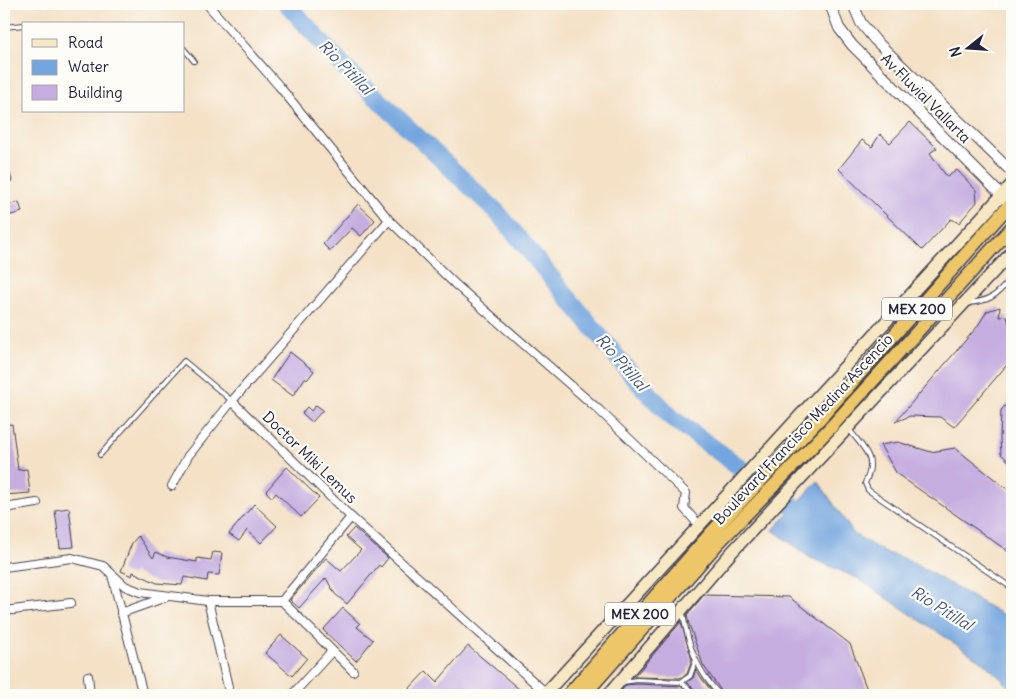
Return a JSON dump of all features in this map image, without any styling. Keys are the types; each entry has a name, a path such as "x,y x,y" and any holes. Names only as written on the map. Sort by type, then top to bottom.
{"highway":[{"name":"Boulevard Francisco Medina Ascencio","path":"715,537 1009,202"},
{"name":"Boulevard Francisco Medina Ascencio","path":"715,537 832,426 1012,228"},
{"name":"MEX 200","path":"568,695 715,537"},
{"name":"MEX 200","path":"584,695 715,537"}],"main road":[{"path":"545,694 808,407 1009,202 1012,184"},
{"path":"608,695 730,553 1010,255"}],"street":[{"path":"207,4 279,86 389,220 456,285 599,410 686,493 684,508 700,524"},
{"name":"Av Fluvial Vallarta","path":"830,4 839,28 852,45 1009,202"},
{"name":"Av Fluvial Vallarta","path":"853,4 862,23 875,40 1012,172"},
{"path":"172,486 188,456 232,401 389,220"},
{"name":"Doctor Miki Lemus","path":"232,401 351,517 545,694"},
{"path":"4,508 37,503"},
{"path":"282,601 351,517"},
{"path":"4,567 72,558 103,566 125,586 140,592 208,601 282,601 353,671"},
{"path":"112,575 143,695"},
{"path":"121,613 168,596"},
{"path":"208,601 228,687"},
{"path":"4,612 71,603"},
{"path":"292,695 332,651"},
{"path":"88,676 90,695"}],"lane":[{"path":"4,27 22,25"},
{"path":"185,50 194,61"},
{"path":"963,304 981,302 995,296 1011,279 1010,255"},
{"path":"100,455 184,361 232,401"},
{"path":"847,427 870,458 872,469 864,483 868,490 1012,588"},
{"path":"682,607 686,639 695,662 703,676 720,695"},
{"path":"620,682 637,680 681,682 690,676 695,662"},
{"path":"681,682 696,695"}],"water":[{"path":"818,481 854,534 884,552 907,559 1012,620 1012,689 984,663 857,578 809,557 773,530"}],"building":[{"path":"910,122 937,148 930,153 947,177 957,170 976,190 977,202 959,223 951,219 922,250 839,169 862,140 872,147 880,134 890,143"},
{"path":"6,159 12,181 4,183 4,160"},
{"path":"19,202 22,212 4,217 4,206"},
{"path":"358,204 375,220 361,236 352,228 330,251 323,244"},
{"path":"1000,307 999,317 1007,316 1012,343 1012,359 954,427 940,417 910,416 895,422 977,327 987,311"},
{"path":"290,352 314,371 307,380 305,378 293,396 271,380"},
{"path":"1012,399 1012,464 1001,454 1000,440 1001,410"},
{"path":"316,405 323,410 312,422 302,413 307,407 311,411"},
{"path":"12,424 18,470 27,469 30,493 4,495 4,425"},
{"path":"898,442 931,452 955,448 1012,493 1012,554 897,474 880,445"},
{"path":"287,467 319,498 301,517 276,493 272,498 266,491"},
{"path":"254,504 277,526 261,543 247,530 239,541 229,534"},
{"path":"69,508 74,547 60,548 55,510"},
{"path":"354,528 388,558 381,567 379,565 347,604 335,594 326,578 299,608 290,600 326,558 341,571 361,550 346,537"},
{"path":"138,536 153,558 156,552 167,557 197,562 197,558 211,560 213,552 222,553 219,575 208,574 207,581 184,577 182,585 157,583 133,572 132,576 121,571 132,543"},
{"path":"704,595 789,597 850,644 869,695 724,695 703,665 687,615"},
{"path":"343,608 360,624 357,627 373,640 356,661 323,630"},
{"path":"681,622 692,660 687,674 680,678 634,677"},
{"path":"281,635 307,658 292,676 265,653"},
{"path":"468,646 526,695 413,695 408,690 426,671 437,682"},
{"path":"696,669 715,695 700,695 687,682 693,678"},
{"path":"626,685 680,686 691,695 618,695"}],"waterway":[{"name":"Rio Pitillal","path":"287,4 343,66 497,212 637,381 672,418 814,521"}]}
